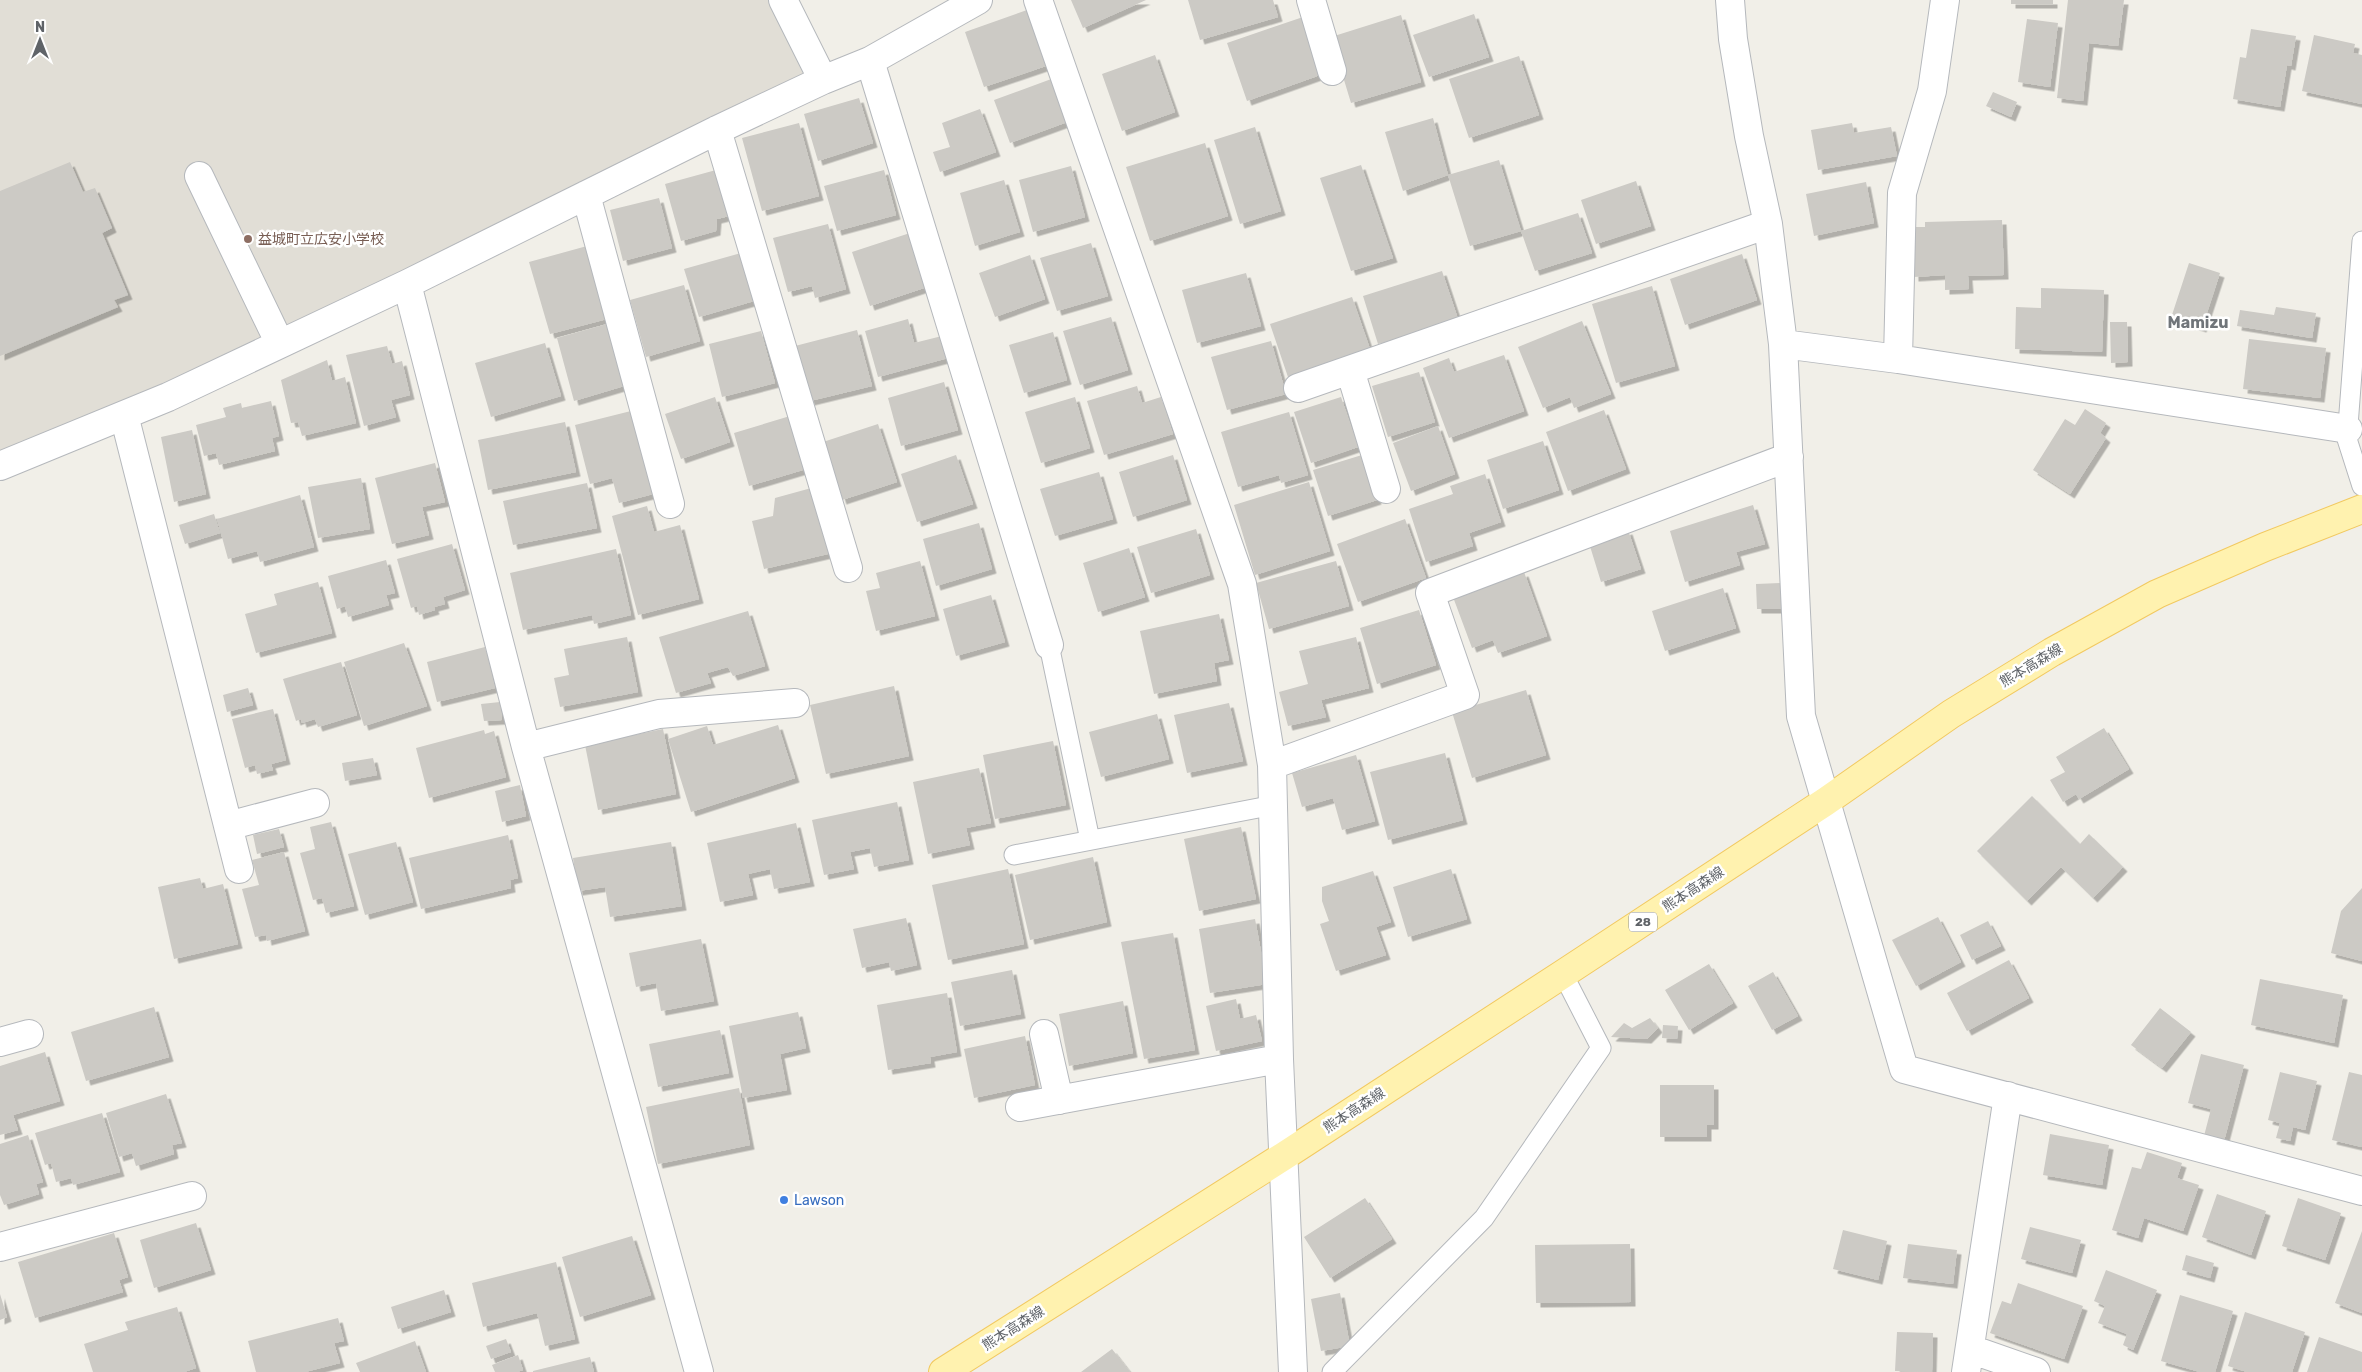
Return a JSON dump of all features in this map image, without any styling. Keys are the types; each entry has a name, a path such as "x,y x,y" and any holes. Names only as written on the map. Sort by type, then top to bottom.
{"main road":[{"name":"熊本高森線","path":"943,1372 1284,1156 1825,802 1951,714 2052,652 2157,594 2265,547 2362,509"}],"street":[{"path":"783,0 823,80"},
{"path":"0,466 168,397 407,284 717,130 823,80 870,61 978,0"},
{"path":"1038,0 1242,584 1272,765 1279,1059 1293,1372"},
{"path":"1311,0 1332,71"},
{"path":"1730,0 1733,39 1749,136 1768,224 1783,344 1801,716 1904,1069 2362,1191"},
{"path":"1898,359 1902,192 1932,91 1945,0"},
{"path":"870,61 1049,645"},
{"path":"717,130 848,568"},
{"path":"198,176 280,344"},
{"path":"586,195 670,504"},
{"path":"1298,388 1768,224"},
{"path":"407,284 526,747 699,1372"},
{"path":"1783,344 1898,359 2348,429"},
{"path":"1350,370 1386,489"},
{"path":"124,415 239,869"},
{"path":"1272,765 1465,695 1430,593 1789,457"},
{"path":"526,747 659,714 795,703"},
{"path":"228,826 315,803"},
{"path":"0,1042 29,1034"},
{"path":"1044,1034 1058,1100"},
{"path":"1020,1107 1279,1059"},
{"path":"2008,1096 1968,1360 2036,1372"},
{"path":"0,1247 192,1196"}],"lane":[{"path":"2362,241 2347,439 2362,486"},
{"path":"1049,645 1090,840"},
{"path":"1014,855 1274,805"},
{"path":"1332,1372 1484,1218 1601,1048 1563,974"}],"shaded area":[{"name":"益城町立広安小学校","path":"0,0 783,0 823,80 0,466"}],"building":[{"path":"1071,0 1146,0 1083,28"},
{"path":"1188,0 1273,0 1278,17 1200,40"},
{"path":"2011,0 2053,0 2053,4 2011,4"},
{"path":"2068,0 2124,0 2118,46 2089,43 2083,101 2057,98"},
{"path":"1027,10 1046,66 984,87 965,32"},
{"path":"1474,14 1489,57 1429,77 1413,35"},
{"path":"1401,15 1421,82 1351,103 1331,37"},
{"path":"1303,17 1323,74 1247,101 1227,43"},
{"path":"2027,19 2058,23 2050,87 2018,82"},
{"path":"2251,29 2296,36 2291,66 2287,65 2280,107 2233,99 2240,57 2246,58"},
{"path":"2314,35 2355,44 2353,53 2362,55 2362,104 2302,91"},
{"path":"1155,55 1175,112 1122,131 1102,74"},
{"path":"1519,56 1539,115 1469,138 1449,79"},
{"path":"1054,78 1070,121 1010,143 994,100"},
{"path":"1993,92 2017,102 2011,117 1986,106"},
{"path":"859,98 873,143 818,161 804,114"},
{"path":"980,109 996,152 940,172 933,152 950,147 942,123"},
{"path":"1433,118 1448,175 1403,191 1385,132"},
{"path":"799,123 819,196 762,211 742,138"},
{"path":"1852,123 1854,133 1891,127 1897,156 1818,170 1811,130"},
{"path":"1255,127 1281,211 1240,224 1214,140"},
{"path":"1205,143 1228,216 1150,241 1126,167"},
{"path":"1499,160 1521,231 1470,246 1448,175"},
{"path":"70,162 83,192 95,188 112,228 102,233 128,295 114,300 118,307 0,356 0,191"},
{"path":"1361,165 1393,258 1351,271 1320,178"},
{"path":"1071,166 1085,217 1033,232 1019,180"},
{"path":"716,170 729,216 717,219 716,231 681,241 665,184"},
{"path":"884,170 896,215 837,231 824,186"},
{"path":"1004,180 1020,232 975,246 960,193"},
{"path":"1636,181 1651,226 1596,244 1581,200"},
{"path":"1866,182 1874,223 1814,236 1806,194"},
{"path":"659,198 672,248 623,261 610,210"},
{"path":"1578,213 1592,253 1535,271 1521,231"},
{"path":"2002,220 2004,275 1968,276 1969,289 1945,290 1945,275 1914,277 1913,227 1925,227 1925,222"},
{"path":"828,224 846,289 815,298 812,286 788,292 773,238"},
{"path":"910,233 927,287 870,306 852,252"},
{"path":"1091,243 1108,296 1057,311 1040,258"},
{"path":"587,246 607,319 550,334 529,262"},
{"path":"741,253 754,301 699,317 684,269"},
{"path":"1742,254 1757,300 1685,325 1670,279"},
{"path":"1030,255 1045,299 995,317 979,273"},
{"path":"2189,263 2220,273 2202,328 2171,318"},
{"path":"1442,271 1458,319 1378,344 1363,296"},
{"path":"1246,273 1261,326 1197,343 1182,290"},
{"path":"684,285 700,341 646,357 630,300"},
{"path":"1652,286 1675,366 1616,383 1592,304"},
{"path":"2041,288 2104,290 2102,352 2015,349 2016,307 2041,308"},
{"path":"1352,297 1371,352 1289,380 1270,324"},
{"path":"2276,307 2316,313 2312,338 2237,326 2240,310 2274,315"},
{"path":"1111,317 1128,370 1080,385 1063,331"},
{"path":"908,319 914,343 942,336 948,358 878,377 865,331"},
{"path":"1582,321 1611,394 1574,408 1570,397 1543,408 1518,347"},
{"path":"2110,322 2127,322 2128,362 2111,363"},
{"path":"607,324 624,386 574,401 557,338"},
{"path":"857,330 872,386 810,401 795,346"},
{"path":"761,331 775,383 722,397 709,344"},
{"path":"1053,332 1067,380 1024,393 1009,345"},
{"path":"2249,339 2326,348 2320,398 2243,389"},
{"path":"1271,341 1286,394 1227,410 1211,357"},
{"path":"545,343 561,396 491,417 475,363"},
{"path":"387,346 392,364 402,361 410,395 391,400 396,417 364,426 346,355"},
{"path":"1504,355 1524,411 1449,438 1423,368 1449,358 1454,372"},
{"path":"327,360 332,381 345,377 356,423 302,436 298,422 291,423 281,380"},
{"path":"1419,372 1435,422 1388,437 1372,386"},
{"path":"944,382 958,430 901,446 888,398"},
{"path":"1137,386 1142,403 1161,397 1173,434 1104,455 1087,401"},
{"path":"715,397 730,442 681,459 665,414"},
{"path":"1075,397 1090,448 1041,463 1025,412"},
{"path":"1341,397 1358,447 1311,463 1294,412"},
{"path":"271,401 279,436 272,438 275,451 219,465 216,453 204,456 196,425 226,417 223,408 241,403 242,408"},
{"path":"2085,409 2106,423 2100,433 2106,438 2070,494 2033,470 2065,419 2075,425"},
{"path":"635,410 657,493 619,503 612,478 590,484 575,425"},
{"path":"1604,410 1626,469 1568,491 1546,432"},
{"path":"1289,412 1308,475 1281,483 1279,475 1238,487 1221,432"},
{"path":"790,416 806,469 749,486 734,433"},
{"path":"565,422 576,472 488,490 478,440"},
{"path":"878,424 897,482 842,500 823,442"},
{"path":"1438,426 1455,474 1411,491 1393,443"},
{"path":"192,430 206,494 174,502 161,437"},
{"path":"1543,441 1559,490 1503,509 1487,460"},
{"path":"956,455 973,504 917,522 901,474"},
{"path":"1173,455 1187,500 1133,517 1119,472"},
{"path":"1362,455 1377,500 1328,516 1313,470"},
{"path":"435,463 445,502 422,507 429,535 392,544 375,478"},
{"path":"1099,472 1113,519 1055,536 1040,489"},
{"path":"1485,474 1501,522 1469,533 1473,546 1426,562 1409,509 1453,494 1450,486"},
{"path":"361,478 370,529 318,538 308,487"},
{"path":"1309,482 1330,551 1255,575 1234,505"},
{"path":"587,483 597,528 513,545 503,501"},
{"path":"815,487 832,553 764,569 752,521 773,516 775,498"},
{"path":"300,495 314,547 260,562 257,551 228,559 217,519"},
{"path":"1753,505 1765,544 1736,552 1740,565 1685,582 1670,531"},
{"path":"647,506 654,532 680,525 699,599 638,615 612,516"},
{"path":"214,514 220,533 185,544 179,525"},
{"path":"1405,519 1426,578 1358,602 1337,544"},
{"path":"979,523 992,569 936,586 923,539"},
{"path":"1196,529 1210,575 1151,593 1137,547"},
{"path":"1628,530 1641,569 1601,582 1589,543"},
{"path":"452,544 465,590 443,597 445,604 434,607 435,610 419,615 417,606 411,608 397,559"},
{"path":"1129,548 1145,597 1098,612 1083,563"},
{"path":"616,549 631,615 594,624 592,615 523,630 510,573"},
{"path":"386,560 395,593 386,595 389,605 348,617 345,606 337,609 328,576"},
{"path":"920,561 935,616 876,631 866,591 880,588 876,573"},
{"path":"1336,561 1349,606 1269,629 1256,583"},
{"path":"1524,572 1547,636 1498,653 1493,640 1472,648 1453,597"},
{"path":"318,582 332,633 256,653 245,614 277,605 274,594"},
{"path":"1783,583 1784,609 1757,609 1756,584"},
{"path":"1723,588 1736,628 1665,651 1652,611"},
{"path":"991,595 1005,642 956,656 943,609"},
{"path":"1419,610 1436,665 1377,684 1360,628"},
{"path":"748,611 765,666 733,676 728,667 707,673 711,683 676,693 659,637"},
{"path":"1219,614 1229,660 1214,663 1217,681 1154,694 1140,631"},
{"path":"627,637 638,692 560,707 554,678 569,675 564,649"},
{"path":"1356,637 1369,688 1321,700 1326,717 1288,726 1279,692 1308,684 1299,651"},
{"path":"404,643 427,706 364,726 344,662"},
{"path":"485,647 495,688 437,702 427,662"},
{"path":"341,662 357,715 318,727 315,719 302,723 301,719 296,721 283,679"},
{"path":"894,686 909,756 826,774 810,705"},
{"path":"248,688 253,705 227,712 223,695"},
{"path":"1526,690 1546,755 1472,778 1452,712"},
{"path":"500,702 502,720 484,721 481,704"},
{"path":"1229,703 1243,761 1187,773 1174,715"},
{"path":"273,709 286,760 271,764 273,770 257,774 255,765 245,768 232,719"},
{"path":"1157,714 1169,759 1101,777 1089,732"},
{"path":"778,725 795,778 691,812 668,739 707,726 713,745"},
{"path":"2104,728 2129,769 2079,799 2076,794 2063,802 2050,780 2065,772 2056,757"},
{"path":"663,729 676,794 598,810 585,745"},
{"path":"484,730 485,734 494,731 506,777 429,798 416,748"},
{"path":"1053,741 1066,805 995,819 983,755"},
{"path":"1445,753 1463,820 1388,840 1370,772"},
{"path":"1356,755 1375,821 1342,830 1333,798 1302,807 1292,773"},
{"path":"373,758 377,775 345,781 342,763"},
{"path":"979,768 991,823 966,828 970,845 928,854 913,782"},
{"path":"520,785 526,816 502,822 495,791"},
{"path":"2032,796 2080,844 2089,834 2123,867 2093,898 2061,867 2027,901 1977,851"},
{"path":"897,802 909,860 874,867 870,848 850,852 854,869 824,875 812,820"},
{"path":"331,822 354,906 326,913 322,898 313,900 300,853 315,849 310,827"},
{"path":"796,823 810,882 774,889 770,869 748,874 753,895 720,902 707,843"},
{"path":"1241,827 1256,899 1199,911 1184,839"},
{"path":"279,829 284,847 257,854 253,835"},
{"path":"508,835 518,878 510,880 511,888 421,909 409,858"},
{"path":"396,842 413,902 365,915 348,854"},
{"path":"671,842 682,906 610,917 605,887 578,891 573,858"},
{"path":"284,852 305,931 267,941 266,935 255,937 242,889 259,885 252,860"},
{"path":"1093,857 1107,922 1030,940 1015,875"},
{"path":"1008,869 1024,944 948,960 932,885"},
{"path":"1451,869 1467,919 1408,937 1393,887"},
{"path":"1373,871 1391,922 1376,927 1386,955 1336,971 1320,924 1329,921 1322,901 1322,887"},
{"path":"200,878 203,889 223,884 238,944 174,959 158,887"},
{"path":"2362,888 2362,961 2331,953 2341,911"},
{"path":"1938,917 1961,962 1916,986 1892,940"},
{"path":"906,918 917,965 891,971 889,962 862,968 853,929"},
{"path":"1255,919 1267,984 1210,993 1199,929"},
{"path":"1988,921 2001,946 1972,960 1960,935"},
{"path":"1173,933 1195,1050 1144,1059 1121,942"},
{"path":"701,939 714,1001 661,1011 656,983 636,987 629,953"},
{"path":"2009,960 2029,998 1967,1031 1947,993"},
{"path":"1709,964 1733,1003 1689,1030 1665,990"},
{"path":"1012,970 1021,1014 960,1026 951,982"},
{"path":"1773,972 1798,1016 1772,1030 1748,986"},
{"path":"2260,979 2343,995 2334,1043 2251,1025"},
{"path":"947,993 957,1052 930,1057 931,1063 888,1070 877,1005"},
{"path":"1236,999 1240,1019 1256,1015 1262,1041 1216,1051 1206,1006"},
{"path":"1123,1001 1133,1053 1069,1066 1059,1014"},
{"path":"154,1007 169,1057 86,1081 71,1032"},
{"path":"2160,1008 2191,1032 2162,1068 2131,1045"},
{"path":"798,1012 806,1048 780,1054 787,1090 743,1098 729,1026"},
{"path":"1650,1018 1658,1028 1647,1039 1611,1037 1624,1023 1632,1028"},
{"path":"1663,1025 1678,1026 1677,1039 1662,1038"},
{"path":"720,1030 729,1073 658,1087 649,1044"},
{"path":"1025,1036 1035,1085 974,1098 964,1049"},
{"path":"45,1052 60,1101 13,1115 18,1130 0,1135 0,1066"},
{"path":"2201,1054 2244,1065 2224,1141 2204,1136 2211,1109 2188,1103"},
{"path":"2280,1072 2317,1081 2305,1130 2293,1127 2290,1141 2276,1138 2280,1123 2268,1120"},
{"path":"2349,1072 2362,1075 2362,1147 2332,1140"},
{"path":"1660,1085 1714,1085 1714,1125 1707,1125 1707,1137 1660,1137"},
{"path":"739,1088 750,1145 658,1164 646,1107"},
{"path":"166,1094 182,1143 172,1145 174,1154 136,1166 132,1153 119,1157 106,1113"},
{"path":"102,1113 120,1172 73,1185 71,1178 56,1182 51,1163 45,1165 35,1133"},
{"path":"2050,1134 2109,1145 2102,1185 2043,1175"},
{"path":"28,1135 43,1182 36,1184 39,1194 4,1205 0,1195 0,1144"},
{"path":"2147,1152 2182,1163 2177,1178 2199,1185 2183,1231 2144,1218 2138,1238 2112,1230 2132,1167 2141,1169"},
{"path":"2217,1194 2266,1211 2251,1255 2202,1237"},
{"path":"1365,1198 1392,1239 1330,1278 1304,1237"},
{"path":"2298,1198 2341,1213 2325,1260 2282,1246"},
{"path":"196,1223 211,1270 154,1288 140,1240"},
{"path":"2030,1227 2081,1240 2072,1273 2021,1259"},
{"path":"1843,1230 1887,1241 1878,1280 1833,1269"},
{"path":"2362,1231 2362,1313 2335,1303"},
{"path":"114,1233 128,1277 119,1280 123,1292 35,1318 18,1262"},
{"path":"632,1236 651,1295 580,1317 562,1257"},
{"path":"1630,1244 1631,1302 1536,1303 1535,1245"},
{"path":"1908,1244 1957,1250 1953,1284 1903,1278"},
{"path":"2186,1255 2214,1263 2210,1278 2182,1270"},
{"path":"556,1262 575,1339 545,1346 537,1313 483,1327 472,1283"},
{"path":"2106,1270 2157,1290 2133,1350 2123,1345 2127,1334 2098,1323 2105,1306 2094,1301"},
{"path":"2018,1283 2083,1306 2064,1359 1990,1333 2002,1301 2011,1304"},
{"path":"444,1290 451,1312 398,1329 391,1307"},
{"path":"1340,1293 1350,1346 1321,1351 1311,1299"},
{"path":"0,1294 7,1317 0,1320"},
{"path":"2180,1295 2233,1311 2215,1372 2200,1372 2161,1361"},
{"path":"177,1307 196,1368 184,1372 93,1372 84,1344 128,1330 125,1322"},
{"path":"2245,1312 2305,1332 2292,1372 2247,1372 2228,1366"},
{"path":"338,1318 344,1341 334,1343 340,1363 305,1372 256,1372 248,1341"},
{"path":"1897,1332 1933,1333 1932,1372 1895,1371"},
{"path":"2319,1337 2362,1352 2362,1372 2307,1372"},
{"path":"506,1339 511,1352 491,1359 486,1346"},
{"path":"415,1341 426,1372 360,1372 356,1363"},
{"path":"1112,1349 1130,1372 1081,1372"},
{"path":"518,1355 523,1370 517,1372 495,1372 492,1365"},
{"path":"590,1357 594,1372 533,1372 533,1371"}],"place":[{"name":"益城町立広安小学校","path":"248,239"},
{"name":"Lawson","path":"784,1200"}],"district":[{"name":"Mamizu","path":"2198,322"}]}
